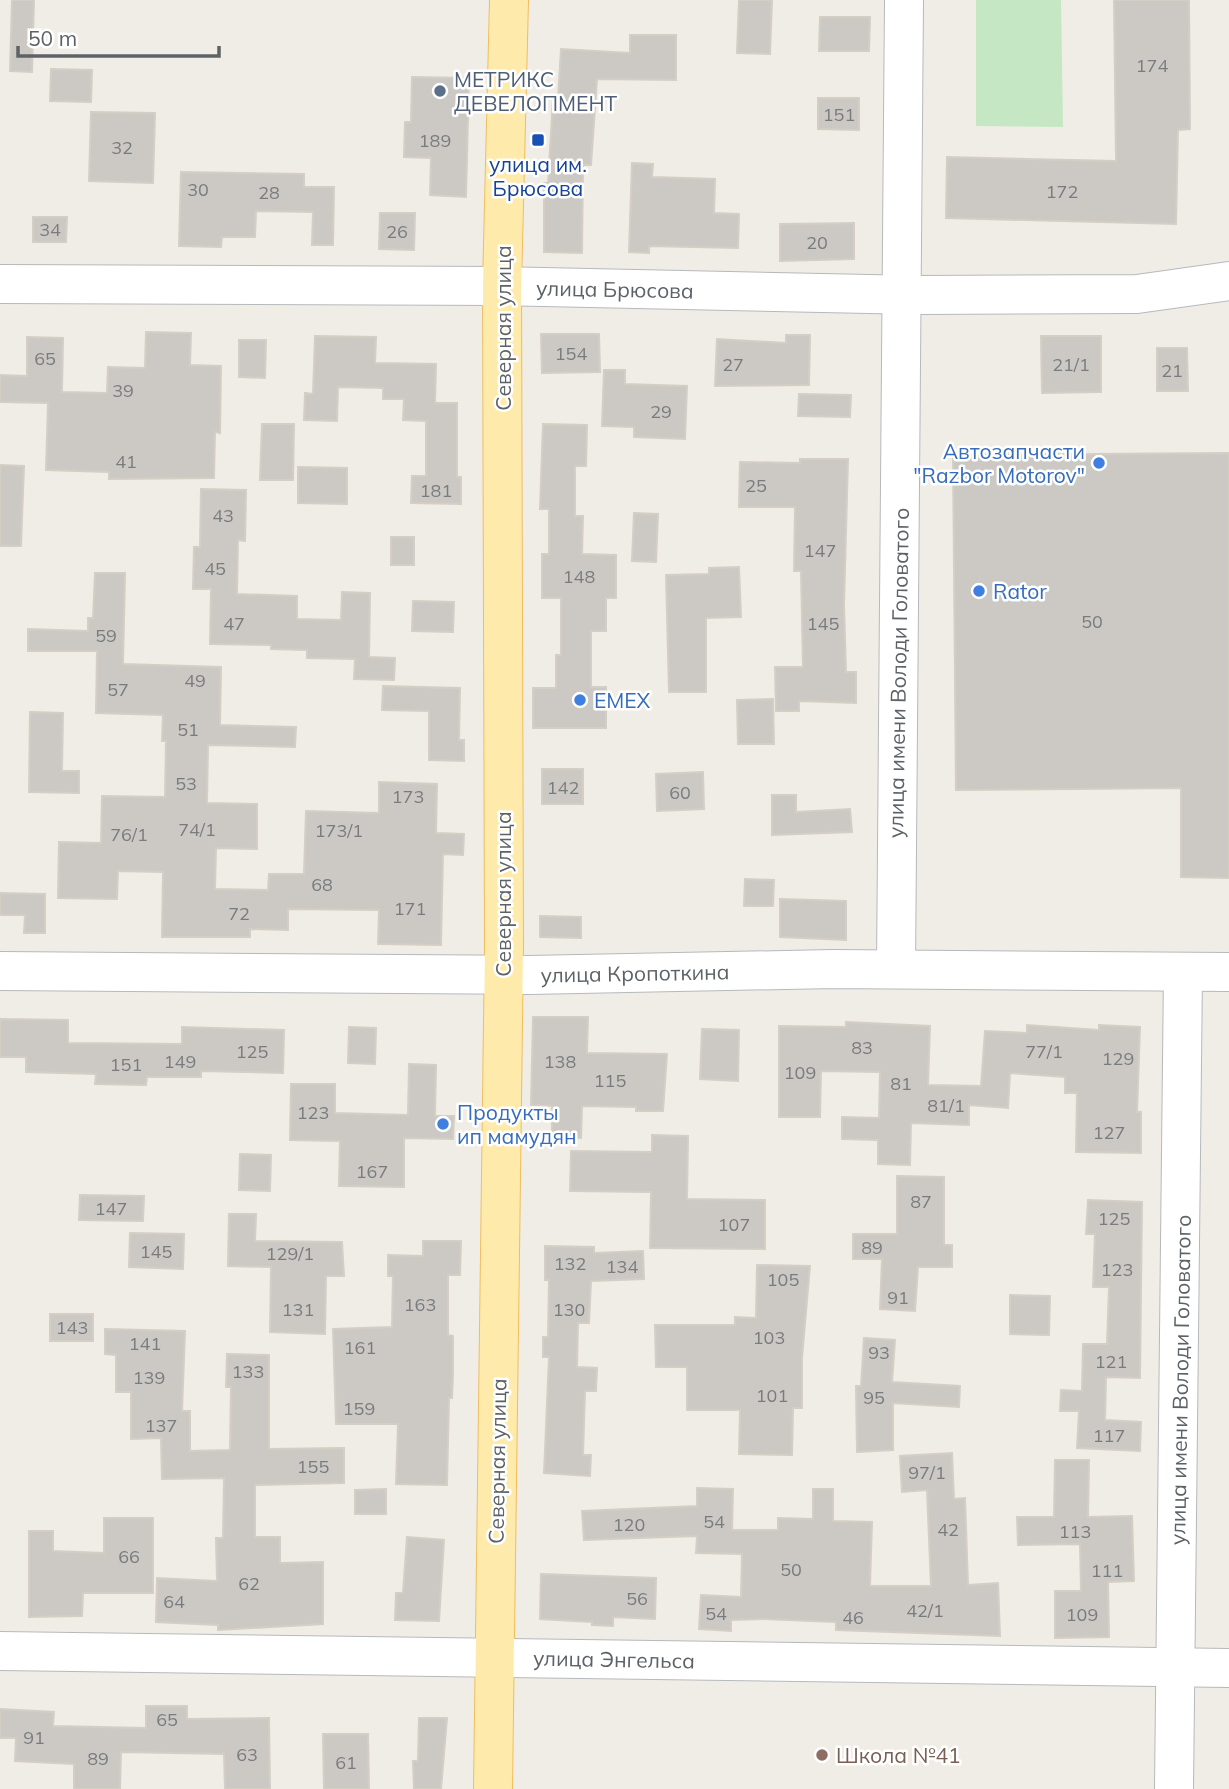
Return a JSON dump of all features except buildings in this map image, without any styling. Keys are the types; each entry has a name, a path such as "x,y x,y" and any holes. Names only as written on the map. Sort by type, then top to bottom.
{"main road":[{"name":"Северная улица","path":"493,1789 502,974 502,286 509,0"}],"street":[{"name":"улица имени Володи Головатого","path":"896,969 904,0"},
{"name":"улица Брюсова","path":"0,284 502,286 900,294 1137,294 1229,281"},
{"name":"улица Кропоткина","path":"0,971 502,974 896,969 1229,972"},
{"name":"улица имени Володи Головатого","path":"1174,1789 1183,972"},
{"name":"улица Энгельса","path":"0,1651 1229,1668"}],"green space":[{"path":"976,0 1061,0 1063,127 976,126"}],"place":[{"name":"МЕТРИКС ДЕВЕЛОПМЕНТ","path":"440,91"},
{"name":"улица им. Брюсова","path":"538,140"},
{"name":"Автозапчасти \"Razbor Motorov\"","path":"1099,463"},
{"name":"Rator","path":"979,591"},
{"name":"EMEX","path":"580,700"},
{"name":"Продукты ип мамудян","path":"443,1124"},
{"name":"Школа №41","path":"822,1755"}]}
